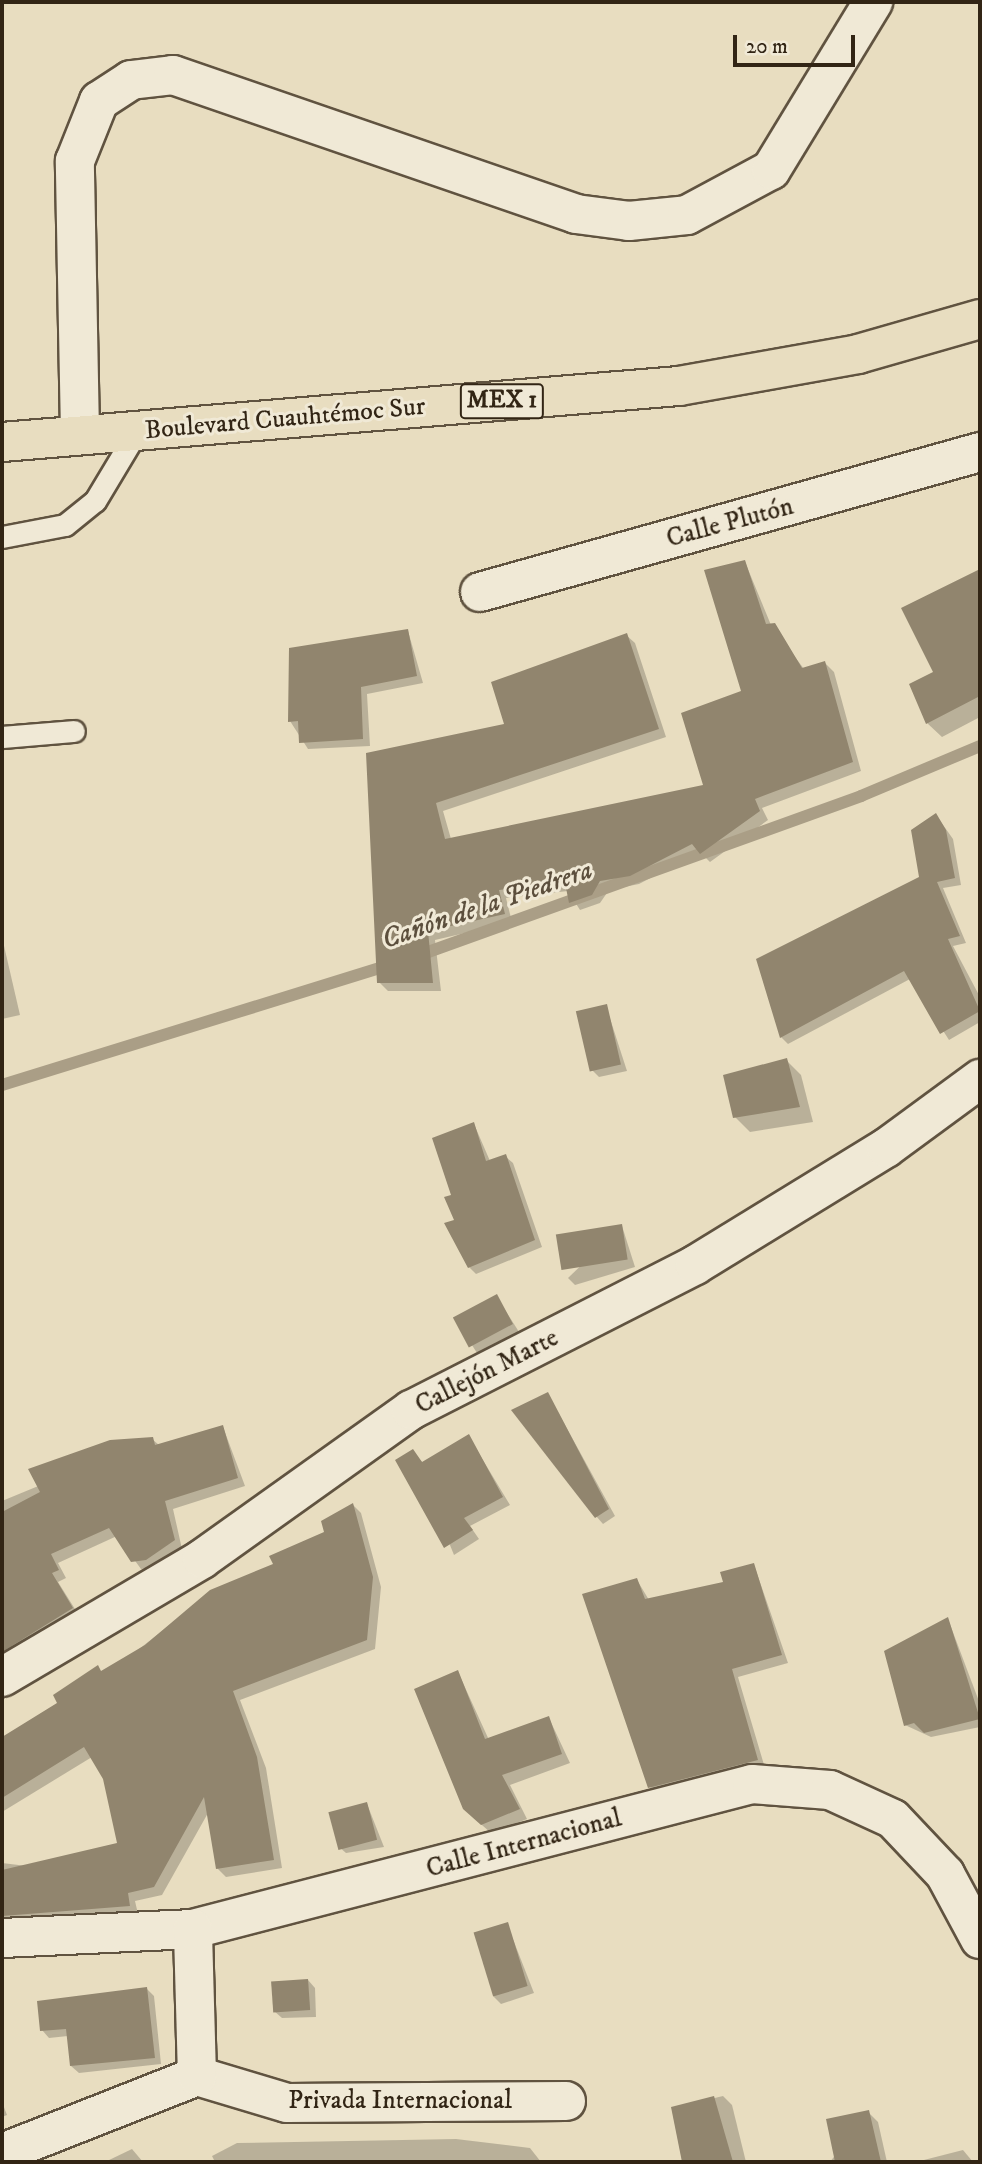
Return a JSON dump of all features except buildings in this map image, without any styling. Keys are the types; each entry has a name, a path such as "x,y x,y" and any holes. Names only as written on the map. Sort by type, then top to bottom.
{"main road":[{"name":"Boulevard Cuauhtémoc Sur","path":"7,438 137,431 679,386 858,354 980,319"}],"street":[{"path":"80,433 75,161 99,101 131,80 173,75 576,214 629,221 687,215 771,170 873,2"},
{"name":"Calle Plutón","path":"480,592 980,452"},
{"name":"Callejón Marte","path":"2,1677 202,1559 411,1410 695,1265 886,1148 980,1079"},
{"name":"Calle Internacional","path":"2,1938 193,1929 752,1784 830,1790 893,1819 945,1874 980,1939"},
{"path":"2,2153 197,2076 193,1929"},
{"name":"Privada Internacional","path":"197,2076 287,2103 566,2101"}],"lane":[{"path":"2,537 65,525 95,501 137,431"},
{"path":"2,737 74,731"}],"waterway":[{"name":"Cañón de la Piedrera","path":"417,956 861,796 980,746"},
{"name":"Cañón de la Piedrera","path":"2,1085 392,964"}]}
